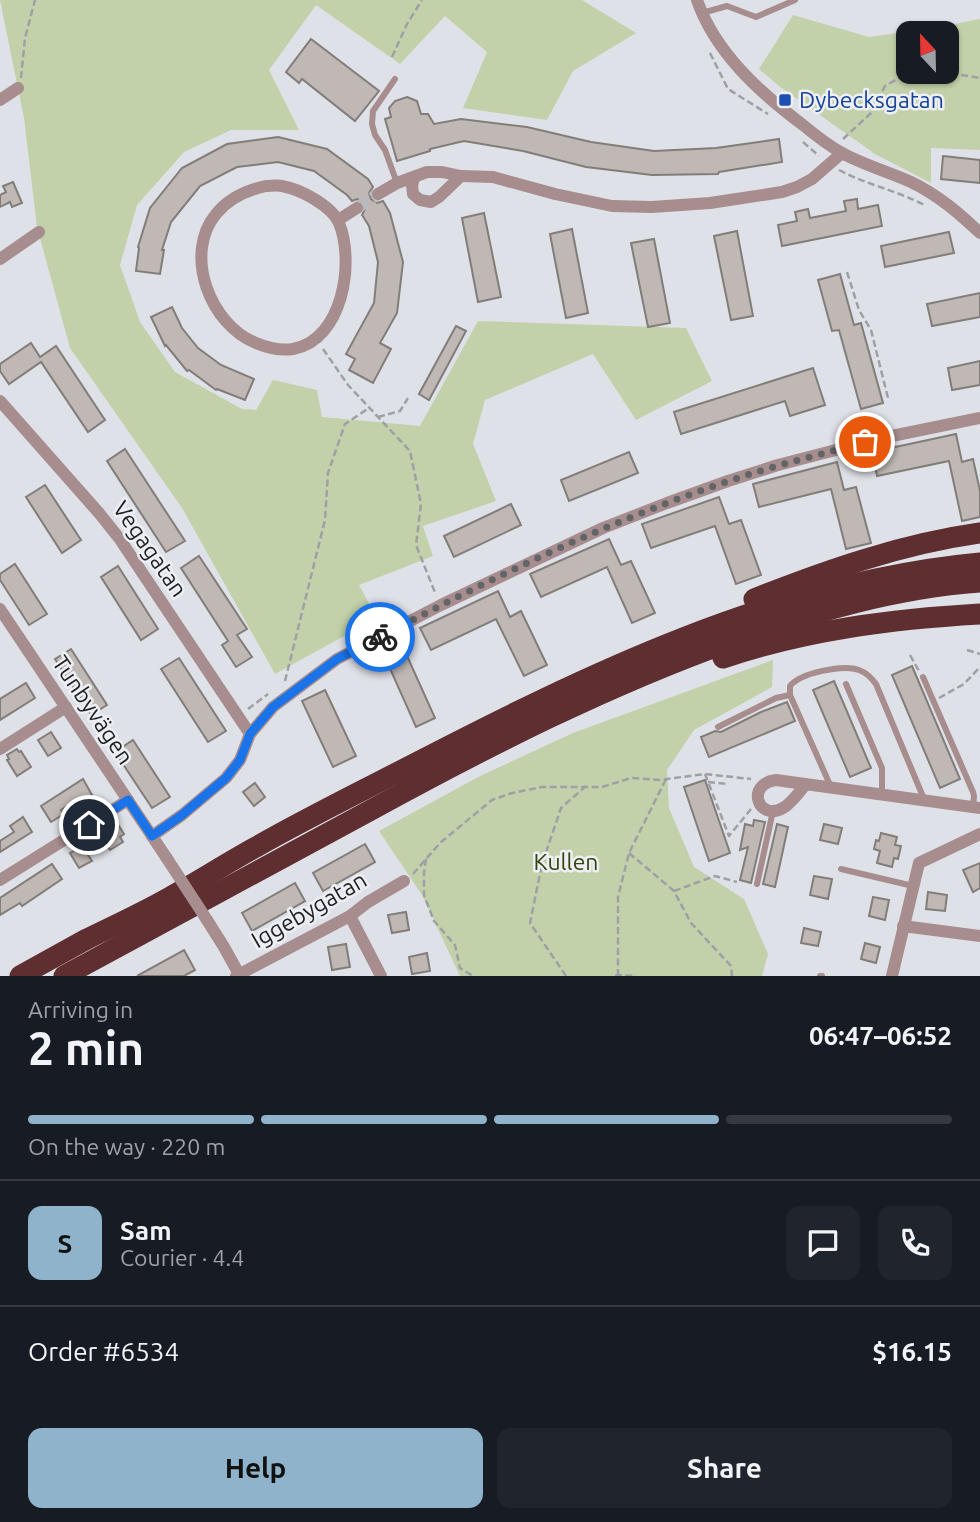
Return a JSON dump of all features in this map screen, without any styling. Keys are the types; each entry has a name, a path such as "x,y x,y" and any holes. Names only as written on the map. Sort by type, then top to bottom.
{"highway":[{"path":"685,637 691,624 824,572 899,549 980,533"},
{"path":"20,976 168,898 258,846 486,727 581,681 685,637 755,612 896,575 980,563"},
{"path":"64,976 421,782 524,730 641,676 765,629 834,608 900,594 980,582"},
{"path":"641,676 658,681 729,656 813,634 902,620 980,614"}],"street":[{"path":"696,0 701,13 729,56 775,104 842,153 913,183 947,203 980,233"},
{"path":"0,100 18,88"},
{"path":"378,194 397,183 427,172 442,172 492,177 612,206 681,206 782,192 812,178 842,153"},
{"path":"414,178 413,194 420,200 431,202 461,176"},
{"path":"281,186 300,192 327,209 338,220 347,256 344,285 340,302 316,338 294,349 267,348 232,329 212,303 201,261 205,235 214,216 225,204 251,189 281,186"},
{"path":"338,220 357,208"},
{"path":"0,259 39,232"},
{"name":"Vegagatan","path":"0,401 118,538 250,734"},
{"path":"152,836 226,778 240,760 250,734 273,707 337,659 452,599 603,528 667,503 778,465 882,438 980,418"},
{"name":"Tunbyvägen","path":"2,614 207,919 238,975"},
{"path":"0,749 66,707"},
{"path":"806,784 786,807 774,811 766,810 758,801 762,786 768,781 776,780 831,787 976,807"},
{"path":"0,880 128,800"},
{"path":"892,976 919,863 980,834"},
{"name":"Iggebygatan","path":"238,975 350,916 404,881"},
{"path":"350,916 381,976"},
{"path":"903,926 980,936"}],"lane":[{"path":"701,13 727,6 755,18 795,0"},
{"path":"395,79 373,111 372,124 374,135 385,150 397,183"},
{"path":"831,787 790,695 790,686 795,680 811,674 843,667 856,668 868,674 876,684 924,800"},
{"path":"923,677 973,792 976,807"},
{"path":"846,684 882,768 882,794"},
{"path":"718,727 776,698 790,695"},
{"path":"757,884 774,811"},
{"path":"841,869 913,886"}],"path":[{"path":"18,88 22,76 25,38 35,0"},
{"path":"392,57 422,0"},
{"path":"842,153 842,140 871,113 885,86 899,78 962,75 980,78"},
{"path":"724,81 728,89 771,116"},
{"path":"797,137 814,152"},
{"path":"839,170 929,207"},
{"path":"847,272 859,310 871,330 888,398"},
{"path":"316,338 348,385 410,450 421,504 416,545 437,598"},
{"path":"378,417 400,411 408,398"},
{"path":"285,681 325,520 328,473 345,424 369,408"},
{"path":"967,650 980,654"},
{"path":"910,655 923,677"},
{"path":"933,701 964,684 980,667"},
{"path":"705,774 729,836 758,801"},
{"path":"404,881 440,843 492,800 512,793 541,787 602,786 631,778 666,779 705,774 768,781"},
{"path":"636,976 617,976 618,897 629,853 666,779"},
{"path":"708,782 729,784"},
{"path":"566,976 530,923 542,863 561,808 586,786"},
{"path":"629,853 674,891 691,923 731,966 732,976"},
{"path":"426,859 424,895 434,920 455,946 460,968 473,976"},
{"path":"674,891 715,876 737,882"}],"green space":[{"path":"0,0 582,0 636,33 573,71 547,120 463,108 487,52 445,16 400,64 316,5 269,70 299,130 231,130 184,152 137,205 120,265 140,322 175,372 242,409 256,410 273,380 317,390 322,417 420,426 478,321 686,328 712,381 636,420 593,354 485,400 473,444 496,501 423,526 433,556 359,585 377,618 275,674 182,508 70,348 37,227 24,118"},
{"path":"793,15 869,37 896,33 896,84 959,84 959,23 980,19 980,150 931,148 931,183 875,154 759,69"},
{"name":"Kullen","path":"773,660 772,687 694,730 667,770 669,808 694,867 744,899 768,954 762,976 460,976 422,895 379,831 480,776 573,733"}],"building":[{"path":"311,39 379,91 355,121 302,79 299,83 286,72"},
{"path":"407,97 417,101 421,114 428,114 434,124 461,119 527,127 591,142 654,151 716,148 779,139 782,162 718,174 652,175 586,167 523,151 464,141 397,161 385,119 391,117 389,108 395,101"},
{"path":"278,137 327,149 368,179 373,187 369,193 371,199 377,203 383,201 390,213 403,262 397,313 380,343 391,349 373,383 349,370 355,359 346,354 374,303 378,262 369,226 362,215 366,207 362,201 352,201 314,171 278,162 237,167 200,186 171,222 162,250 160,274 136,271 138,247 150,208 182,168 227,144"},
{"path":"943,156 980,160 980,183 941,179"},
{"path":"13,182 22,203 12,207 10,202 0,207 0,195 6,192 3,186"},
{"path":"857,199 858,209 878,205 882,226 782,246 778,225 797,221 795,212 808,209 810,218 846,211 844,201"},
{"path":"484,213 501,297 478,302 462,218"},
{"path":"572,229 588,313 566,318 550,234"},
{"path":"737,231 753,316 731,320 714,236"},
{"path":"949,232 954,253 885,267 881,246"},
{"path":"654,239 670,323 648,327 631,243"},
{"path":"840,274 854,325 861,323 883,403 861,409 839,330 832,331 818,280"},
{"path":"980,293 980,317 932,326 927,304"},
{"path":"172,307 182,328 198,348 221,365 254,379 245,400 216,390 187,371 165,346 151,317"},
{"path":"456,326 466,331 429,400 419,394"},
{"path":"31,343 40,357 56,346 105,420 88,432 41,362 9,384 0,371 0,364"},
{"path":"980,361 980,385 952,390 948,368"},
{"path":"813,368 825,405 790,416 785,401 681,434 674,412"},
{"path":"956,434 962,462 973,459 980,491 980,517 962,521 949,461 877,476 872,452"},
{"path":"125,449 185,541 166,552 107,461"},
{"path":"629,452 638,473 569,501 561,480"},
{"path":"837,462 844,490 856,487 871,543 846,549 831,489 759,507 753,484"},
{"path":"45,485 81,540 62,553 26,497"},
{"path":"719,497 729,524 741,520 761,575 736,584 715,526 651,548 642,524"},
{"path":"511,504 521,525 454,557 444,536"},
{"path":"609,539 621,565 631,561 655,613 632,623 607,567 541,597 530,574"},
{"path":"199,556 247,629 237,635 252,657 236,667 222,645 228,641 181,568"},
{"path":"15,564 47,614 29,625 0,580 0,574"},
{"path":"118,566 158,629 141,640 101,577"},
{"path":"498,591 510,617 521,611 547,665 524,676 496,619 431,650 420,628"},
{"path":"403,647 435,718 416,727 384,655"},
{"path":"71,649 107,705 91,715 55,659"},
{"path":"179,658 226,731 208,742 161,669"},
{"path":"912,666 960,779 940,788 892,675"},
{"path":"834,681 871,768 850,777 813,690"},
{"path":"26,683 35,698 0,720 0,699"},
{"path":"325,690 356,756 333,767 302,701"},
{"path":"787,702 795,721 709,757 701,737 715,731 721,732"},
{"path":"51,732 61,748 48,756 38,740"},
{"path":"133,740 170,797 152,808 115,752"},
{"path":"17,749 31,767 17,776 7,760 7,755"},
{"path":"83,779 92,795 80,802 78,799 61,810 64,814 51,822 41,806"},
{"path":"705,780 730,853 709,861 684,787"},
{"path":"255,783 265,797 254,806 243,792"},
{"path":"23,817 32,832 0,852 0,841 14,832 10,826"},
{"path":"754,820 765,822 751,883 740,880 748,847 740,850 745,824 753,826"},
{"path":"117,823 124,834 120,837 123,842 110,850 100,834"},
{"path":"777,824 788,827 775,887 763,884"},
{"path":"824,824 842,828 838,844 820,840"},
{"path":"881,833 897,837 895,845 901,846 898,859 894,858 892,867 877,863 880,851 874,849"},
{"path":"365,844 375,862 323,891 313,873"},
{"path":"82,846 92,861 79,868 70,853"},
{"path":"980,863 980,888 973,892 963,870"},
{"path":"52,864 62,879 22,906 20,903 0,915 0,898"},
{"path":"814,876 832,879 828,899 810,895"},
{"path":"295,883 305,901 252,931 242,913"},
{"path":"928,892 947,895 945,911 926,909"},
{"path":"873,897 889,900 885,920 869,916"},
{"path":"406,912 409,930 392,933 388,915"},
{"path":"804,928 821,932 818,946 801,943"},
{"path":"865,943 880,947 876,963 861,959"},
{"path":"346,944 350,967 332,970 328,947"},
{"path":"184,950 195,970 184,976 137,976"},
{"path":"427,953 430,971 412,974 409,957"}],"tunnel":[{"path":"357,208 378,194"}],"way so far":[{"path":"380,637 441,605 616,523 728,481 865,442"}],"place":[{"name":"Dybecksgatan","path":"785,100"}],"route":[{"path":"89,825 128,800 152,836 204,798 226,778 240,760 250,734 273,707 337,659 380,637"}]}
